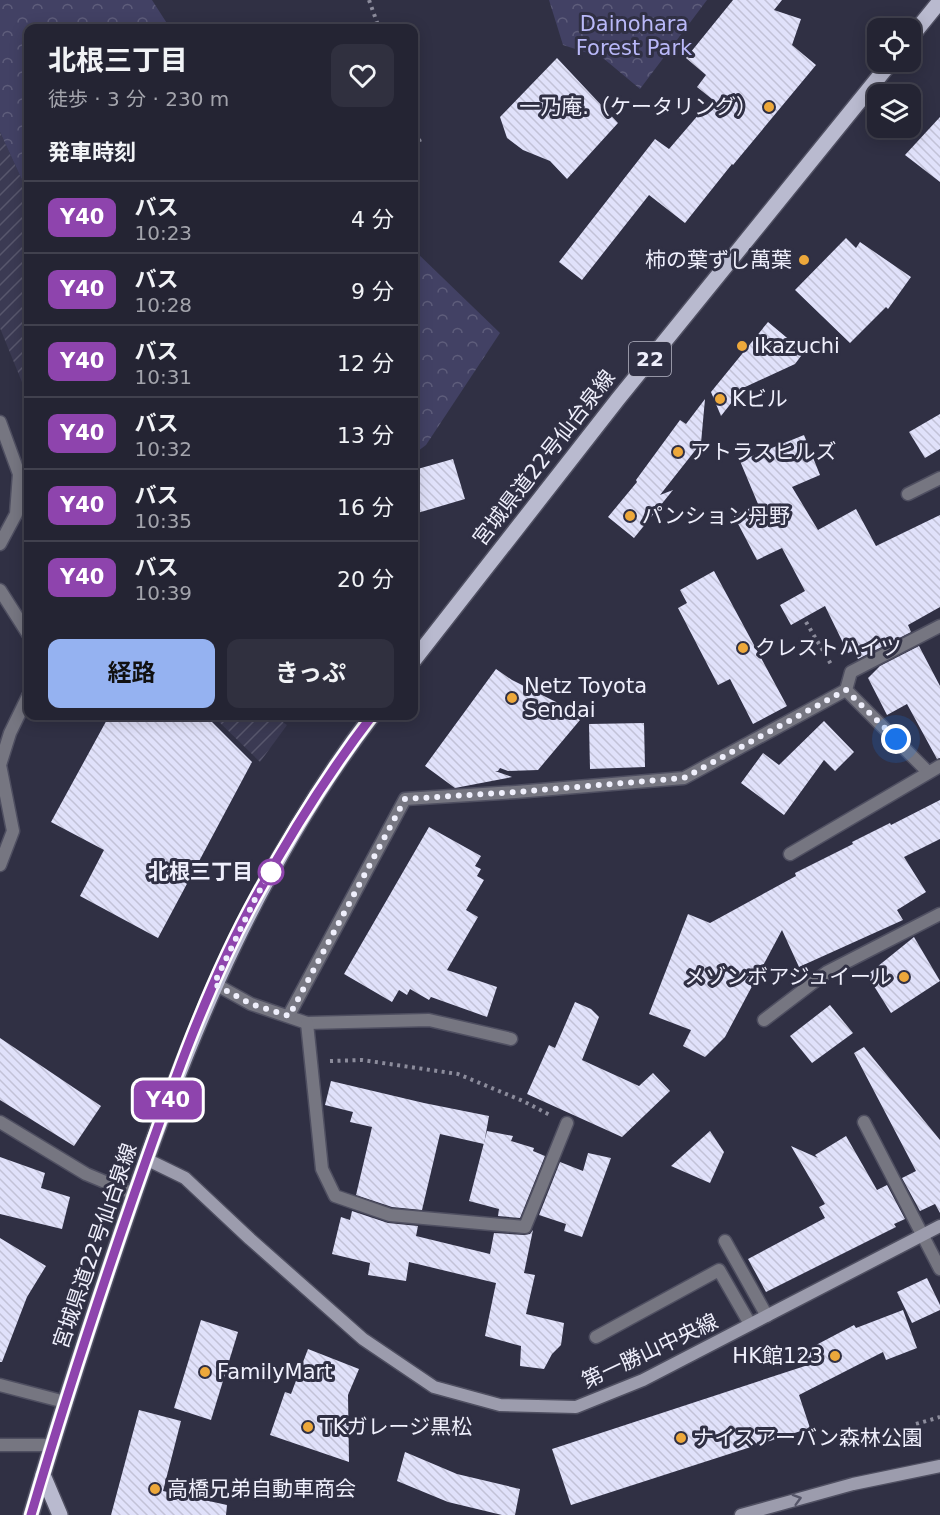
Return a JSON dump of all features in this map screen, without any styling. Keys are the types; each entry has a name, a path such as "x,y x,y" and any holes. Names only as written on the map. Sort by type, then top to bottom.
{"main road":[{"path":"921,24 940,1"},
{"name":"宮城県道22号仙台泉線","path":"418,655 618,399 883,72"},
{"name":"宮城県道22号仙台泉線","path":"31,1515 65,1402 146,1159 214,984 257,895 340,756 369,720"},
{"path":"43,1476 60,1515"}],"street":[{"path":"0,422 4,445 19,474 16,514 0,544"},
{"path":"908,495 940,478"},
{"path":"0,590 24,628"},
{"path":"289,1016 405,799 684,778 846,690 851,672 940,626"},
{"path":"790,855 934,769 846,690"},
{"path":"0,865 13,831 0,765 10,733 24,704"},
{"path":"764,1020 828,972 940,914"},
{"path":"214,984 251,1004 307,1023 429,1020 511,1039"},
{"path":"307,1023 322,1169 335,1196 390,1215 525,1227 567,1123"},
{"path":"0,1122 86,1174 134,1194"},
{"path":"864,1122 940,1269"},
{"name":"第一勝山中央線","path":"146,1159 185,1178 363,1339 434,1387 500,1405 576,1407 643,1380 940,1226"},
{"path":"725,1241 767,1316"},
{"path":"596,1337 719,1270 750,1324"},
{"path":"0,1384 65,1402"},
{"path":"0,1444 52,1445"},
{"path":"741,1515 853,1484 940,1466"}],"path":[{"path":"369,0 378,24"},
{"path":"806,622 846,690"},
{"path":"311,1062 362,1060 458,1074 523,1101 567,1123"},
{"path":"916,1424 940,1417"}],"shaded area":[{"path":"0,132 24,184 24,387 0,328"},
{"path":"217,720 280,720 287,725 260,762"}],"green space":[{"path":"0,0 152,0 167,24 24,24 24,184 0,132"},
{"name":"Dainohara Forest Park","path":"549,0 707,0 640,89 603,58 563,45"},
{"path":"418,254 500,333 426,445 418,451"}],"building":[{"path":"733,0 782,0 774,10 801,19 792,45 816,65 685,223 649,195 582,280 559,262 655,139 669,149 712,99 697,87 706,75 686,58"},
{"path":"557,58 618,123 567,179 550,161 523,150 507,138 500,117"},
{"path":"940,117 940,182 905,155"},
{"path":"846,238 856,248 860,242 911,277 888,309 886,307 850,343 795,290"},
{"path":"768,322 804,352 795,364 743,388 721,416 711,392"},
{"path":"705,399 701,443 660,495 673,490 634,538 608,517 637,482 636,480 680,420 686,424"},
{"path":"940,414 940,449 925,458 909,432"},
{"path":"804,435 820,475 792,487 818,530 856,509 876,546 940,515 940,607 908,625 911,632 858,659 853,651 848,653 825,606 791,625 780,605 805,591 782,548 757,560 734,516 758,504 740,461"},
{"path":"453,459 465,499 418,513 418,469"},
{"path":"714,571 787,706 753,724 730,679 718,685 678,608 687,603 680,590"},
{"path":"919,646 940,686 940,758 937,759 907,704 887,715 868,678 880,666"},
{"path":"496,669 512,680 560,704 580,720 538,770 508,771 500,768 495,771 512,777 455,788 425,766"},
{"path":"107,720 210,720 252,762 158,938 80,896 104,850 51,822"},
{"path":"824,721 854,752 835,771 824,760 784,815 741,783 763,753 779,765"},
{"path":"644,723 645,767 590,769 589,724"},
{"path":"940,800 940,839 904,857 926,892 897,910 903,920 799,967 782,930 725,1037 705,1057 683,1046 691,1030 649,1014 688,914 710,923 796,876 795,873 853,844 852,842"},
{"path":"429,827 481,856 475,866 481,869 477,876 484,880 466,910 478,917 447,970 497,987 487,1017 431,997 429,1000 410,989 407,995 399,990 392,1002 344,974"},
{"name":"メゾンボアジュイール","path":"914,937 940,981 891,1013 867,975"},
{"path":"575,1002 591,1009 599,1017 582,1060 639,1086 653,1073 670,1091 622,1137 527,1094 549,1045 555,1048"},
{"path":"830,1005 853,1033 812,1063 790,1036"},
{"path":"0,1038 101,1106 74,1146 0,1100"},
{"path":"864,1047 940,1140 940,1213 935,1204 920,1211 902,1178 916,1171 854,1053"},
{"path":"331,1081 489,1116 484,1144 440,1134 422,1210 392,1207 356,1195 372,1127 350,1122 353,1112 325,1105"},
{"path":"487,1131 513,1136 511,1141 534,1148 533,1151 545,1156 520,1218 498,1216 499,1209 469,1201"},
{"path":"710,1131 724,1152 710,1183 671,1166"},
{"path":"846,1136 877,1190 887,1185 905,1219 894,1224 896,1227 766,1292 748,1259 825,1218 819,1207 825,1204 791,1146 818,1158 815,1155"},
{"path":"588,1153 611,1158 582,1237 564,1231 566,1224 539,1215 560,1162 583,1171"},
{"path":"0,1157 45,1173 41,1188 70,1197 62,1229 0,1214"},
{"path":"352,1211 388,1223 418,1226 416,1236 490,1254 494,1233 524,1235 530,1234 533,1230 524,1273 535,1275 526,1314 564,1323 561,1345 552,1354 544,1369 520,1366 521,1346 485,1336 496,1283 409,1262 406,1281 368,1275 370,1263 332,1254 341,1217 350,1220"},
{"path":"0,1238 46,1266 27,1297 2,1362 0,1362"},
{"path":"927,1278 940,1305 940,1310 912,1323 897,1292"},
{"name":"ナイスアーバン森林公園","path":"903,1310 917,1348 886,1360 883,1352 799,1395 810,1428 571,1505 552,1449 805,1366 799,1354 854,1325 856,1328"},
{"path":"201,1320 238,1332 211,1420 174,1408"},
{"path":"308,1349 359,1369 348,1395 349,1462 270,1435 285,1392 291,1394"},
{"path":"139,1410 181,1421 163,1491 227,1505 226,1515 111,1515"},
{"path":"405,1452 457,1474 520,1489 515,1515 502,1515 448,1502 397,1481"}],"bus line":[{"name":"Y40","path":"31,1515 126,1214 162,1113 214,984 257,895 340,756 369,720"}],"place":[{"name":"一乃庵.（ケータリング）","path":"769,107"},
{"name":"柿の葉ずし萬葉","path":"804,260"},
{"name":"Ikazuchi","path":"742,346"},
{"name":"Kビル","path":"720,399"},
{"name":"アトラスヒルズ","path":"678,452"},
{"name":"パンション丹野","path":"630,516"},
{"name":"クレストハイツ","path":"743,648"},
{"name":"Netz Toyota Sendai","path":"512,698"},
{"name":"北根三丁目","path":"271,872"},
{"name":"メゾンボアジュイール","path":"904,977"},
{"name":"HK館123","path":"835,1356"},
{"name":"FamilyMart","path":"205,1372"},
{"name":"TKガレージ黒松","path":"308,1427"},
{"name":"ナイスアーバン森林公園","path":"681,1438"},
{"name":"高橋兄弟自動車商会","path":"155,1489"}],"route":[{"path":"271,872 257,895 214,984 251,1004 289,1016 405,799 684,778 846,690 896,739"}]}
